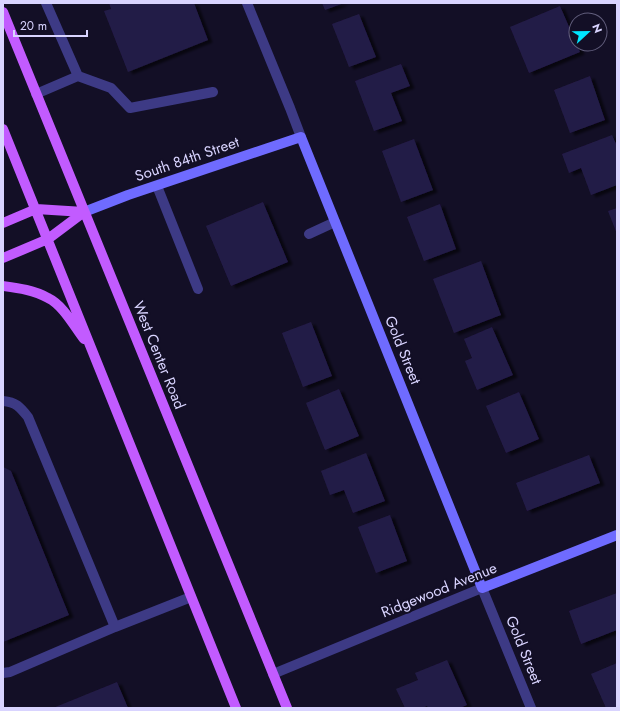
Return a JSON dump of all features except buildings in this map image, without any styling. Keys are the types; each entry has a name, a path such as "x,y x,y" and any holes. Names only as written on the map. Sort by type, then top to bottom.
{"main road":[{"name":"West Center Road","path":"3,12 287,708"},
{"path":"3,129 236,708"},
{"name":"South 84th Street","path":"3,258 48,239 84,212 300,137"},
{"name":"Gold Street","path":"300,137 482,588"},
{"name":"South 84th Street","path":"3,223 36,210 84,212"},
{"path":"3,286 20,288 48,298 60,307 94,354"},
{"name":"Ridgewood Avenue","path":"482,588 617,535"}],"street":[{"path":"46,3 78,76"},
{"name":"Gold Street","path":"247,3 290,108 300,137"},
{"path":"36,94 78,76 111,88 130,108 213,92"},
{"path":"157,186 198,289"},
{"path":"309,234 335,222"},
{"path":"3,401 10,402 20,407 28,417 115,627"},
{"name":"Gold Street","path":"482,588 531,708"},
{"name":"Ridgewood Avenue","path":"274,674 482,588"},
{"path":"3,673 10,672 115,627 191,597"}]}
